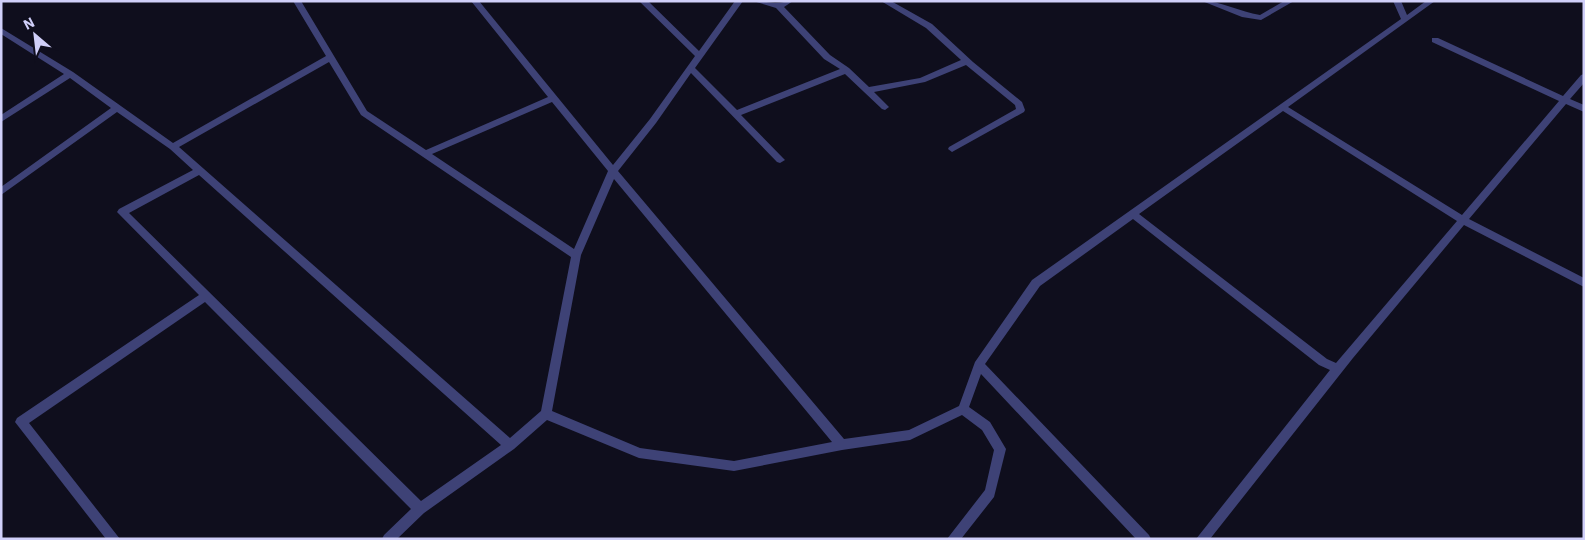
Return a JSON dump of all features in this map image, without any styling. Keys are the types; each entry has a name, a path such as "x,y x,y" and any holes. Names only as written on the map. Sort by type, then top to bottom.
{"street":[{"path":"297,1 364,113 576,255"},
{"path":"474,1 613,171 842,444"},
{"path":"643,1 700,56"},
{"path":"388,539 420,509 510,445 546,414 576,255 613,171 653,121 739,1"},
{"path":"757,1 779,6 827,57 846,70 885,107"},
{"path":"779,6 789,1"},
{"path":"886,1 930,26 967,61 1019,104 1021,110 952,149"},
{"path":"1206,1 1245,16 1261,18 1290,1"},
{"path":"1397,1 1405,20"},
{"path":"546,414 639,453 734,466 842,444 910,435 964,409 979,365 1036,283 1134,215 1431,1"},
{"path":"1,30 70,74 173,146 510,445"},
{"path":"1435,40 1584,109"},
{"path":"173,146 331,57"},
{"path":"867,90 922,80 967,61"},
{"path":"691,68 780,160"},
{"path":"735,114 846,70"},
{"path":"1,119 70,74"},
{"path":"1202,539 1338,369 1584,77"},
{"path":"425,154 554,98"},
{"path":"1,192 118,107"},
{"path":"1282,108 1463,220 1584,283"},
{"path":"200,170 122,212 420,509"},
{"path":"1134,215 1323,362 1338,369"},
{"path":"114,539 21,422 206,296"},
{"path":"979,365 1145,539"},
{"path":"953,539 990,493 1000,449 986,426 964,409"}]}
